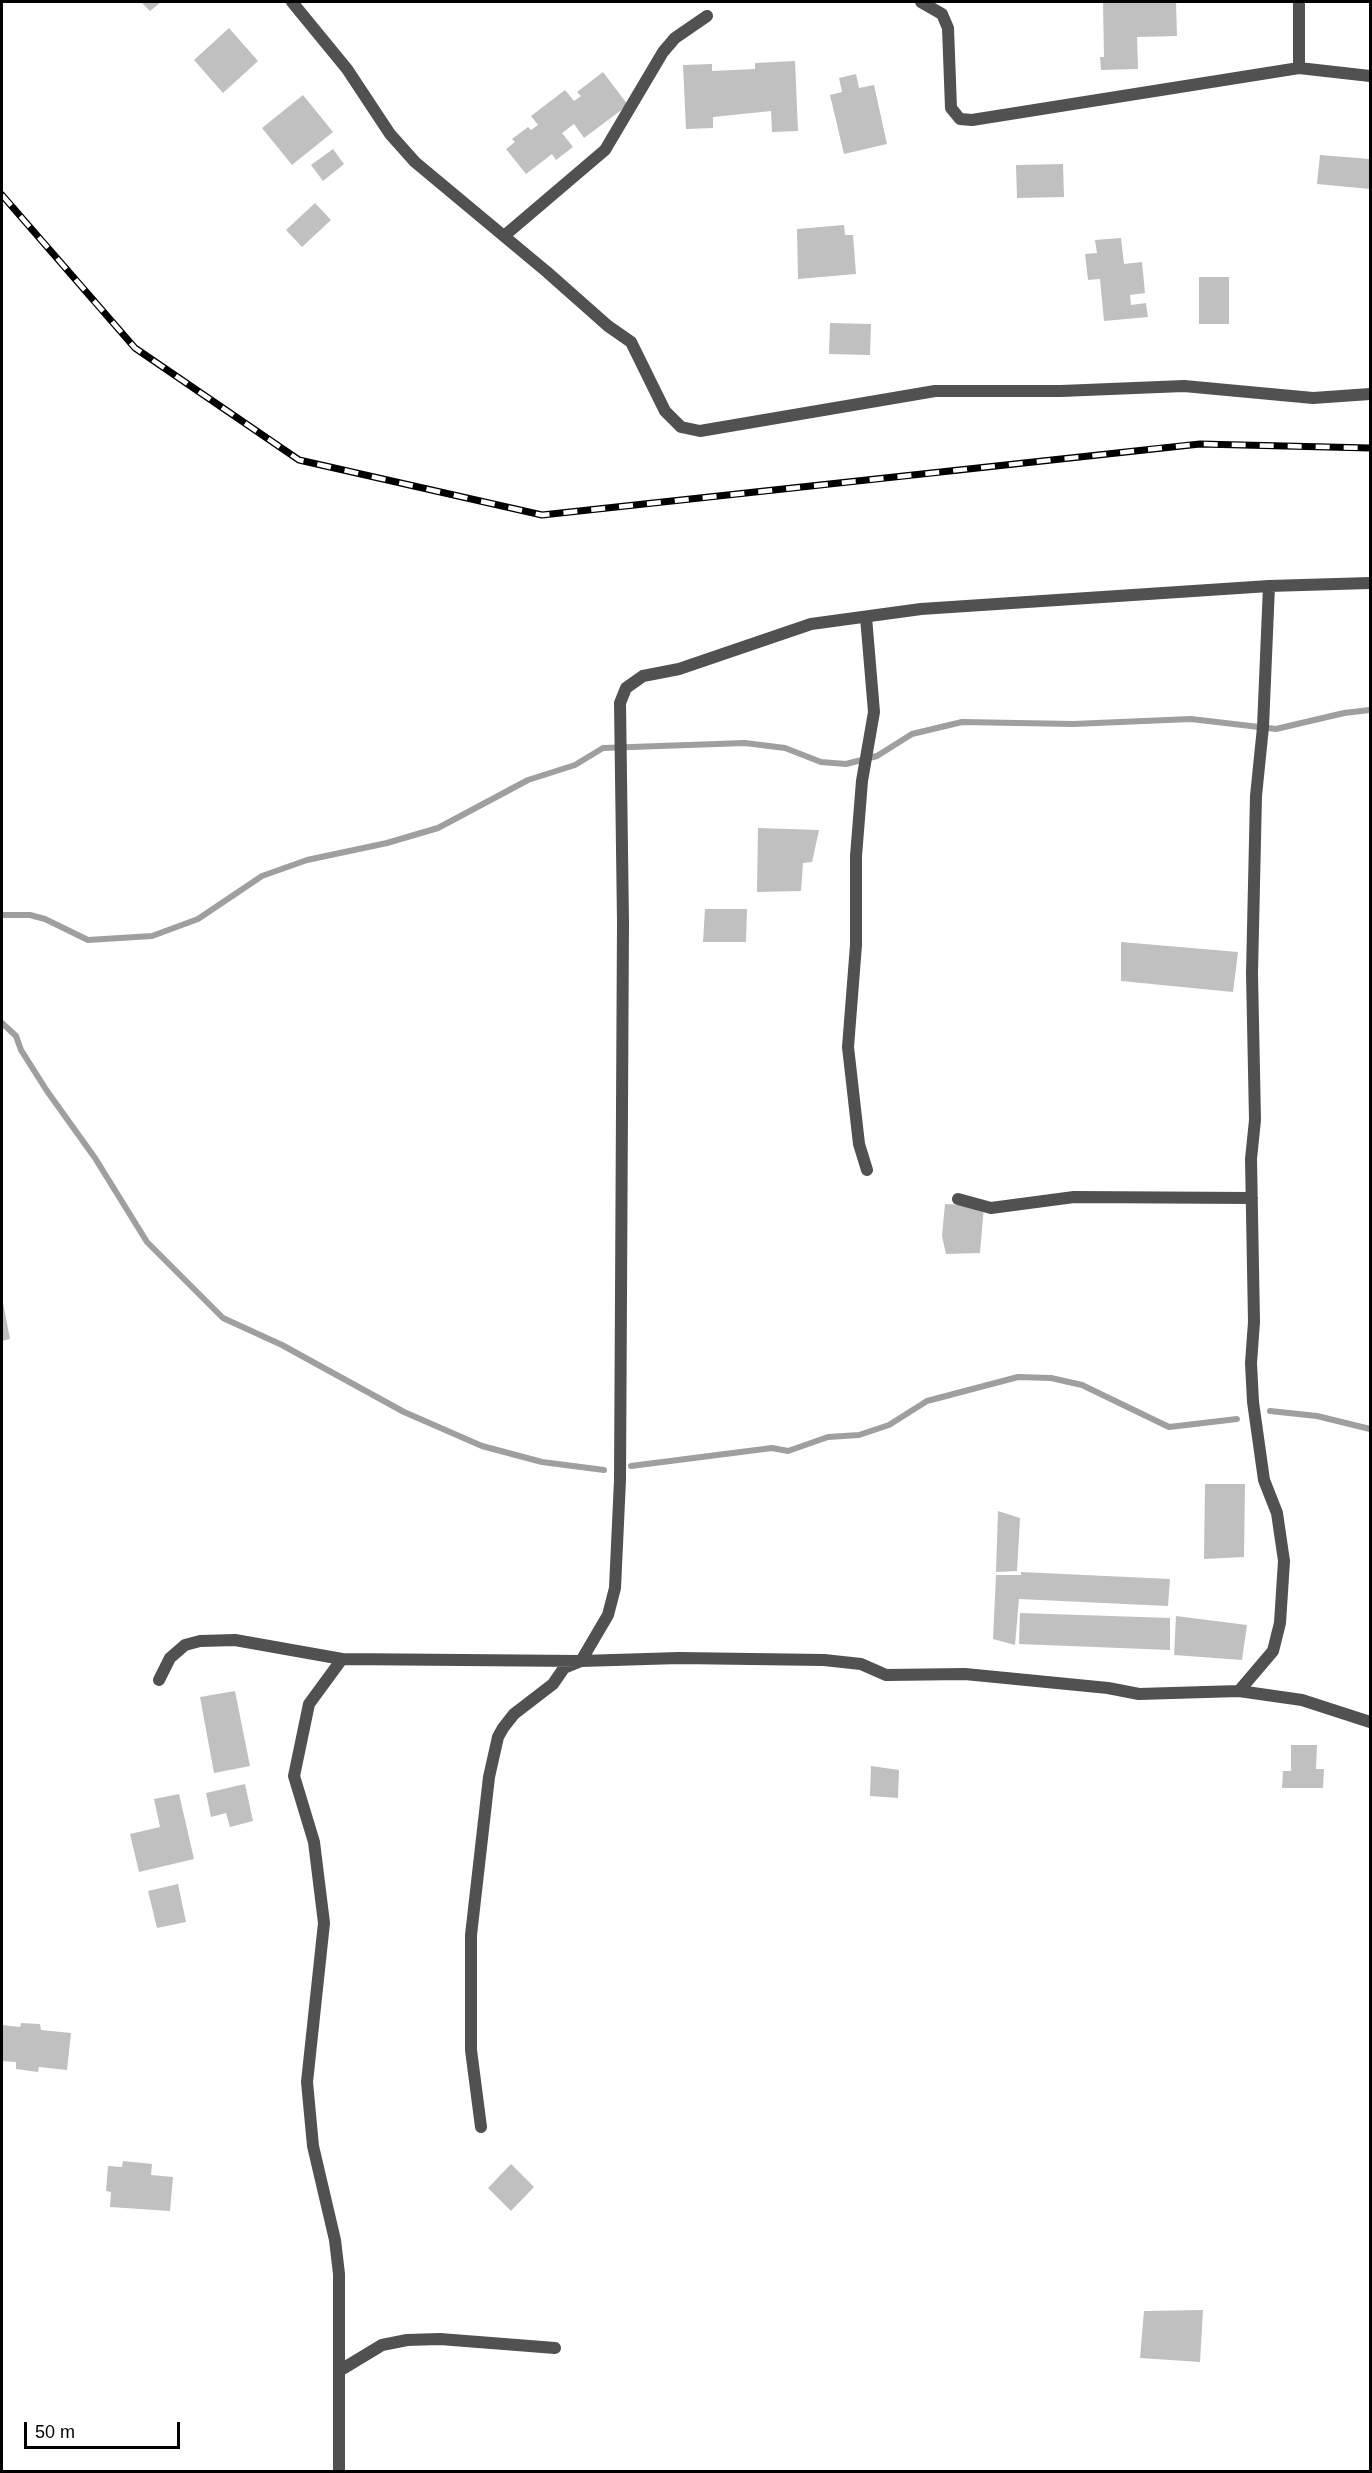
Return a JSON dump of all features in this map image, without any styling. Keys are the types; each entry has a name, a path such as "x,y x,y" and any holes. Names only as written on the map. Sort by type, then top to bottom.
{"street":[{"path":"291,2 347,69 390,134 415,162 608,326 631,342 665,411 681,427 700,431 935,391 1061,391 1184,386 1313,398 1371,394"},
{"path":"921,2 942,14 948,28 951,108 960,119 972,120 1299,68 1371,76"},
{"path":"1299,2 1299,68"},
{"path":"504,236 605,150 663,52 675,38 707,16"},
{"path":"481,2127 471,2050 471,1935 482,1832 498,1737 514,1714 553,1684 564,1668 581,1661 608,1615 615,1588 620,1480 623,922 621,703 626,688 643,676 679,669 811,624 921,609 1269,586 1371,583"},
{"path":"1239,1692 1273,1651 1280,1623 1284,1561 1277,1513 1264,1480 1253,1402 1252,1198 1256,796 1263,727 1269,586"},
{"path":"866,617 874,712 862,781 856,856 856,945 848,1047 859,1144 867,1170"},
{"path":"958,1199 991,1208 1074,1197 1252,1198"},
{"path":"159,1680 170,1658 185,1645 200,1641 235,1640 342,1659 824,1660 861,1664 886,1675 964,1674 1108,1688 1139,1694 1239,1692 1302,1700 1371,1722"},
{"path":"339,2472 338,2262 313,2146 308,2082 324,1923 314,1842 294,1776 309,1704 342,1659"},
{"path":"339,2371 382,2345 407,2340 440,2339 555,2348"}],"building":[{"path":"141,2 161,2 150,11"},
{"path":"1103,2 1176,2 1177,36 1137,37 1138,69 1101,70 1100,57 1104,57"},
{"path":"229,28 258,61 223,93 194,60"},
{"path":"795,61 798,131 772,132 771,111 713,117 713,128 686,129 683,65 712,64 712,71 755,69 755,63"},
{"path":"603,72 628,105 584,138 574,124 562,133 573,147 556,160 552,154 526,174 506,149 515,142 512,139 528,127 531,130 538,125 531,116 565,90 574,101 581,96 577,92"},
{"path":"856,74 859,88 874,85 887,144 844,154 830,95 842,92 839,78"},
{"path":"303,95 333,132 292,165 262,128"},
{"path":"333,149 344,164 323,181 311,165"},
{"path":"1320,155 1370,159 1370,189 1317,184"},
{"path":"1063,164 1064,197 1017,198 1016,165"},
{"path":"315,203 331,220 302,247 286,230"},
{"path":"844,225 845,235 853,235 856,274 798,279 797,229"},
{"path":"1121,238 1124,264 1142,262 1145,293 1130,295 1131,305 1146,303 1148,317 1104,321 1100,279 1088,280 1085,254 1097,253 1095,240"},
{"path":"1199,277 1229,277 1229,324 1199,324"},
{"path":"830,323 871,324 870,355 829,354"},
{"path":"758,828 819,830 812,862 803,863 801,891 757,892"},
{"path":"705,909 747,909 746,942 703,942"},
{"path":"1121,942 1238,952 1233,992 1121,981"},
{"path":"945,1204 984,1206 980,1253 946,1254 942,1236"},
{"path":"2,1297 10,1339 2,1341"},
{"path":"1205,1484 1245,1484 1244,1557 1204,1559"},
{"path":"998,1511 1020,1518 1017,1571 996,1572"},
{"path":"1021,1572 1170,1579 1168,1606 1019,1599 1015,1645 993,1639 996,1575 1021,1575"},
{"path":"1020,1613 1170,1618 1170,1650 1019,1644"},
{"path":"1176,1616 1247,1625 1242,1660 1174,1655"},
{"path":"235,1691 250,1766 214,1773 200,1697"},
{"path":"1291,1745 1317,1745 1316,1769 1324,1769 1323,1788 1282,1788 1283,1771 1291,1771"},
{"path":"871,1766 899,1770 898,1798 870,1796"},
{"path":"245,1784 253,1821 230,1827 226,1813 211,1817 206,1793"},
{"path":"179,1794 194,1859 139,1872 130,1834 160,1827 154,1799"},
{"path":"178,1884 186,1922 157,1928 148,1891"},
{"path":"21,2023 40,2024 41,2030 71,2033 67,2070 39,2067 38,2072 16,2069 16,2062 2,2061 2,2025 20,2027"},
{"path":"123,2161 152,2164 151,2175 173,2177 170,2211 110,2207 111,2192 106,2191 108,2166 122,2167"},
{"path":"511,2164 534,2187 511,2211 488,2188"},
{"path":"1203,2310 1200,2362 1140,2358 1144,2311"}],"waterway":[{"path":"2,915 30,915 45,919 88,940 152,936 198,919 262,876 307,860 387,843 438,828 528,780 575,765 603,748 745,743 785,748 821,762 846,764 877,756 912,734 962,722 1073,724 1191,719 1276,729 1344,713 1370,710"},
{"path":"2,1023 16,1036 21,1050 47,1091 95,1158 147,1242 223,1318 282,1345 404,1412 482,1446 542,1462 604,1470"},
{"path":"631,1466 772,1448 788,1451 828,1437 859,1435 889,1425 927,1401 1018,1377 1051,1378 1082,1385 1169,1427 1237,1419"},
{"path":"1270,1411 1317,1416 1370,1429"}],"railway":[{"path":"2,195 135,348 299,460 542,515 1200,444 1370,448"}]}
